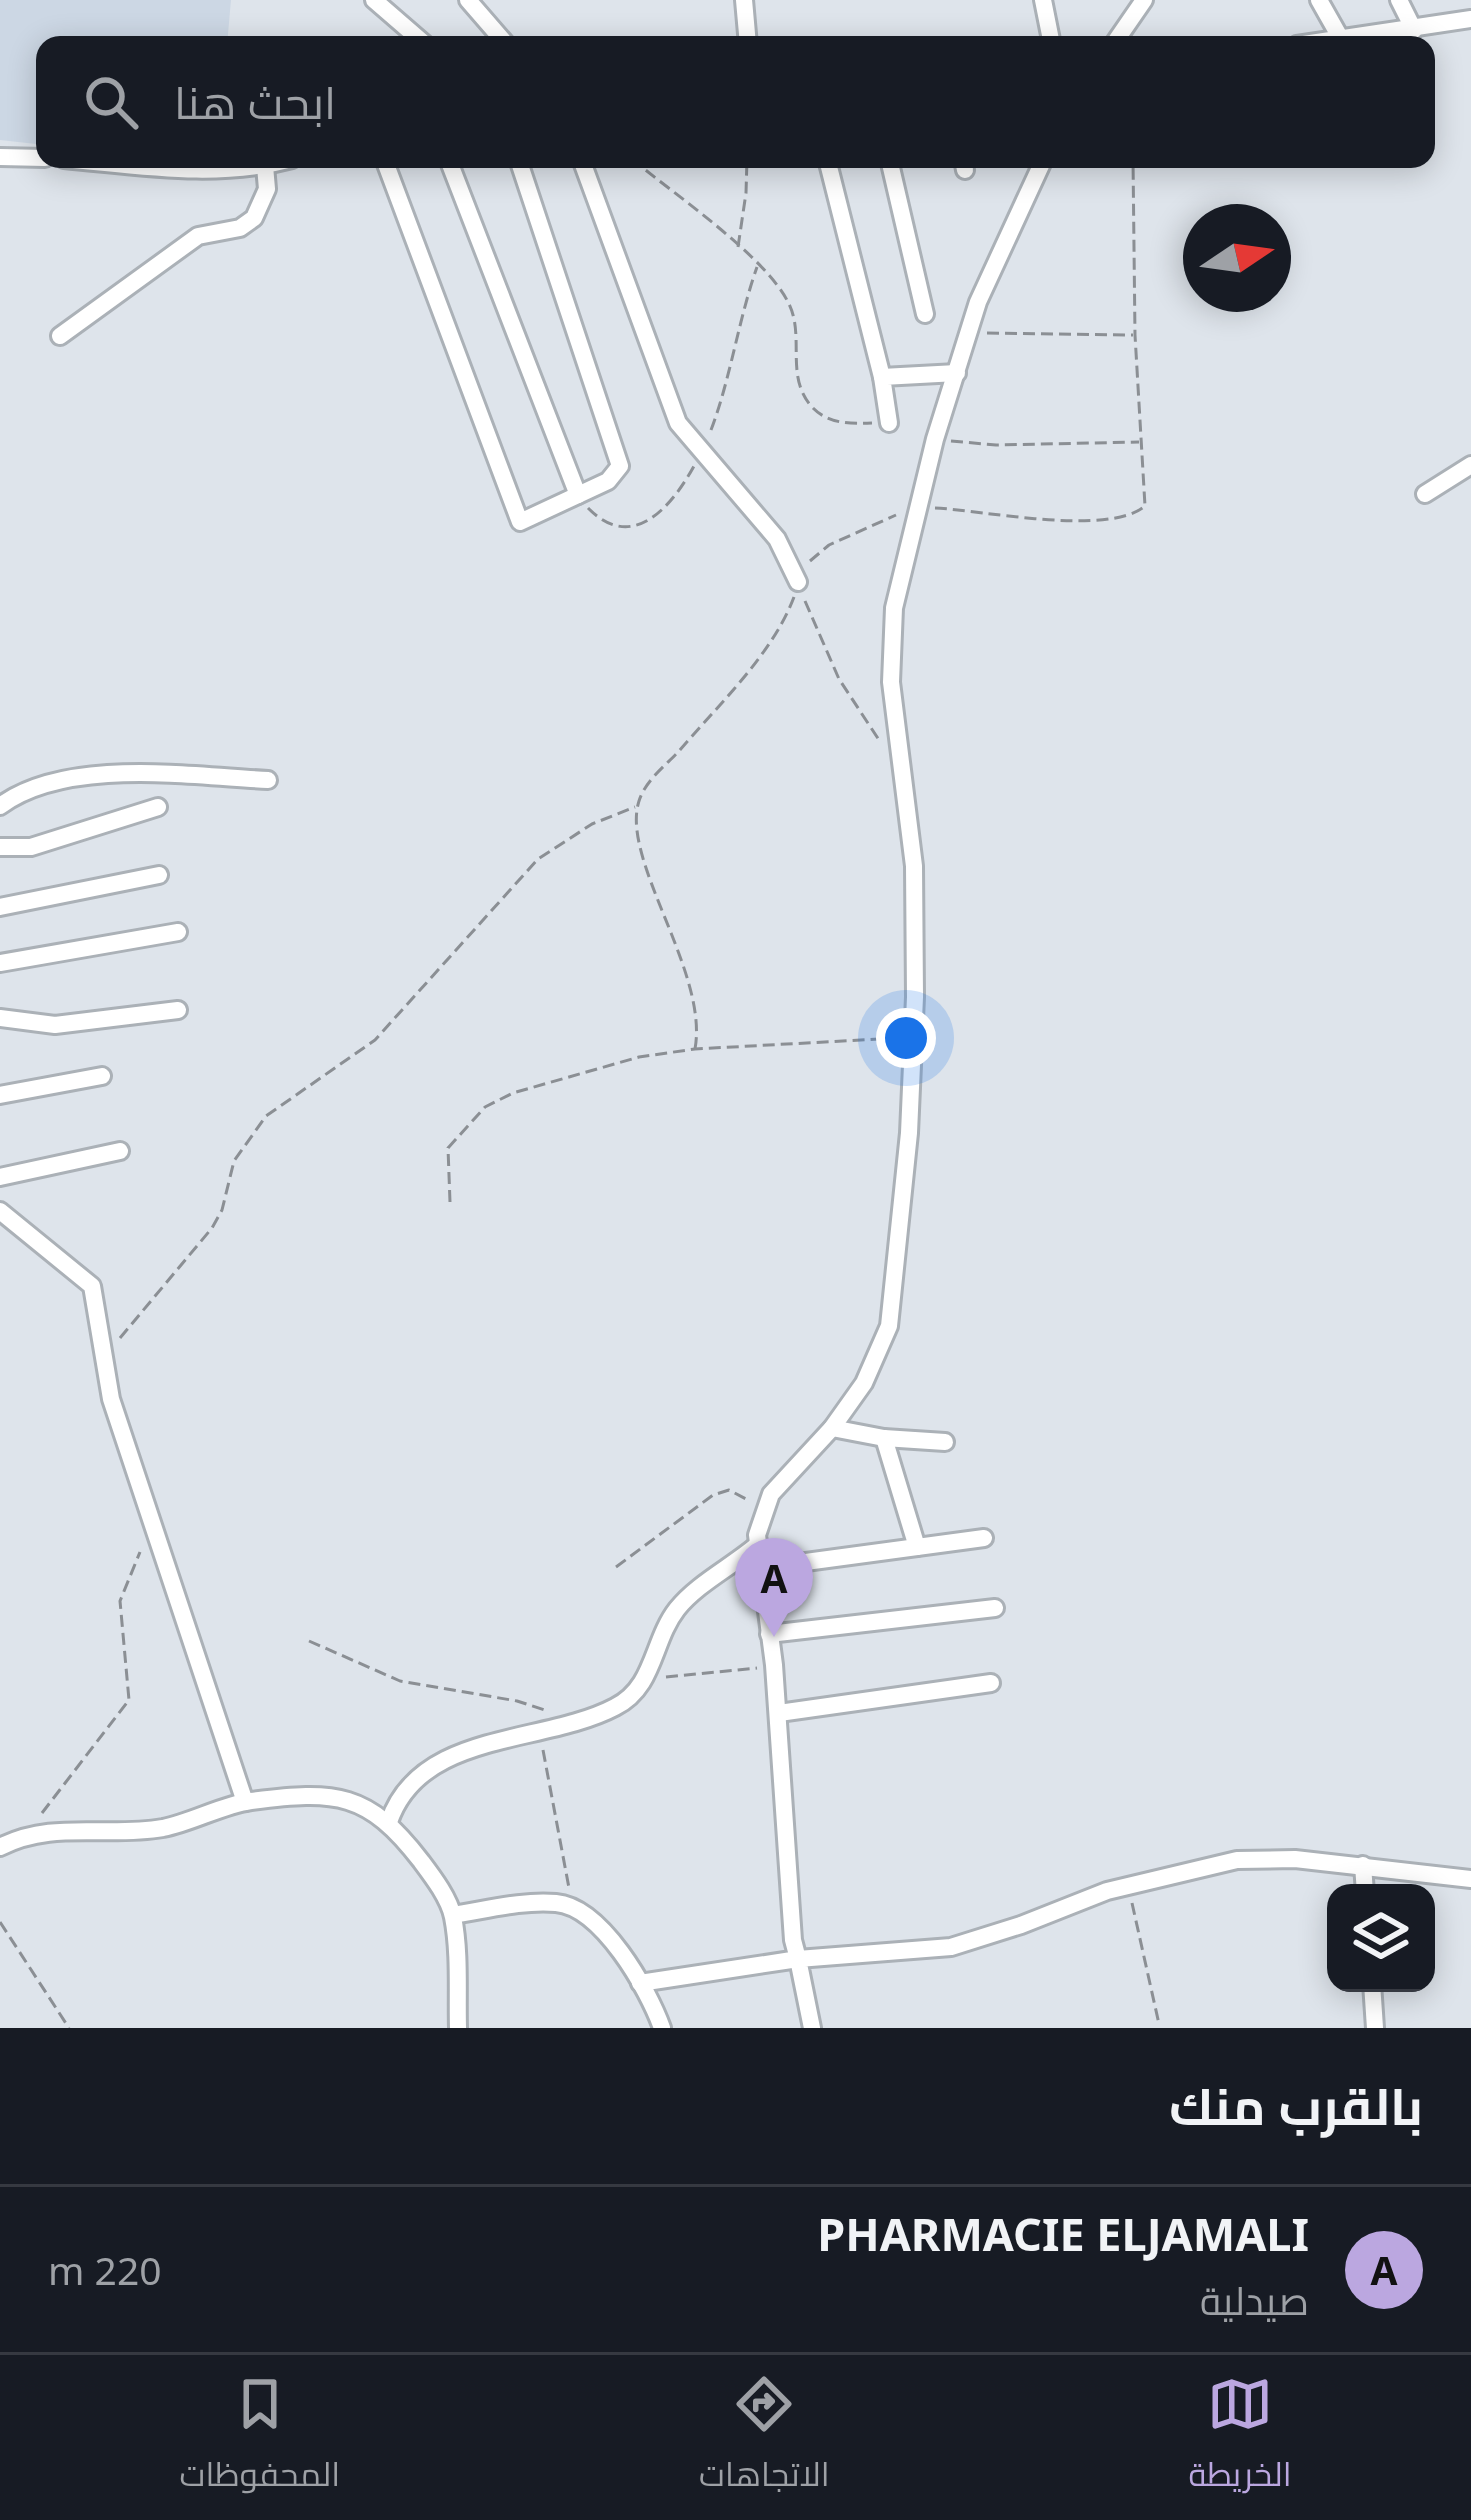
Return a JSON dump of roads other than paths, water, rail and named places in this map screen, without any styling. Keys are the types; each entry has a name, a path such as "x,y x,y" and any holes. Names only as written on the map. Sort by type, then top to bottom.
{"street":[{"path":"374,0 416,36"},
{"path":"468,0 499,36"},
{"path":"744,0 747,36"},
{"path":"1043,0 1050,36"},
{"path":"1119,36 1144,0"},
{"path":"1319,0 1339,36"},
{"path":"1399,0 1414,31"},
{"path":"1368,36 1471,19"},
{"path":"0,157 36,158"},
{"path":"162,168 225,168"},
{"path":"60,336 198,236 240,228 254,218 267,189 266,168"},
{"path":"387,168 515,516 527,522 618,474 618,450 521,168"},
{"path":"451,168 578,495"},
{"path":"584,168 668,403 701,453 777,539 798,582"},
{"path":"829,168 882,377 889,423"},
{"path":"891,168 925,314"},
{"path":"812,2028 791,1919 774,1665 756,1546 771,1494 832,1428 864,1384 889,1326 914,1038 914,866 894,714 892,640 907,548 934,439 978,302 1040,168"},
{"path":"882,377 957,373"},
{"path":"1426,494 1471,465"},
{"path":"0,806 38,786 87,776 268,780"},
{"path":"0,848 31,847 158,807"},
{"path":"0,907 159,875"},
{"path":"0,963 178,932"},
{"path":"0,1018 55,1025 178,1010"},
{"path":"0,1095 102,1076"},
{"path":"0,1177 120,1151"},
{"path":"0,1210 92,1286 111,1399 245,1802"},
{"path":"832,1428 945,1442"},
{"path":"884,1438 917,1547"},
{"path":"761,1568 984,1538"},
{"path":"389,1822 404,1790 437,1765 482,1746 573,1722 633,1697 680,1605 756,1546"},
{"path":"770,1634 995,1609"},
{"path":"778,1713 991,1683"},
{"path":"0,1846 26,1833 148,1830 245,1802 312,1797 358,1802 389,1822 434,1876 453,1915 458,2028"},
{"path":"640,1983 798,1959 951,1947 1128,1886 1237,1860 1363,1864 1471,1880"},
{"path":"1363,1864 1364,1884"},
{"path":"453,1915 534,1904 572,1906 603,1932 640,1983 662,2028"},
{"path":"1373,1992 1375,2028"}],"place":[{"name":"PHARMACIE ELJAMALI","path":"774,1637"}]}
